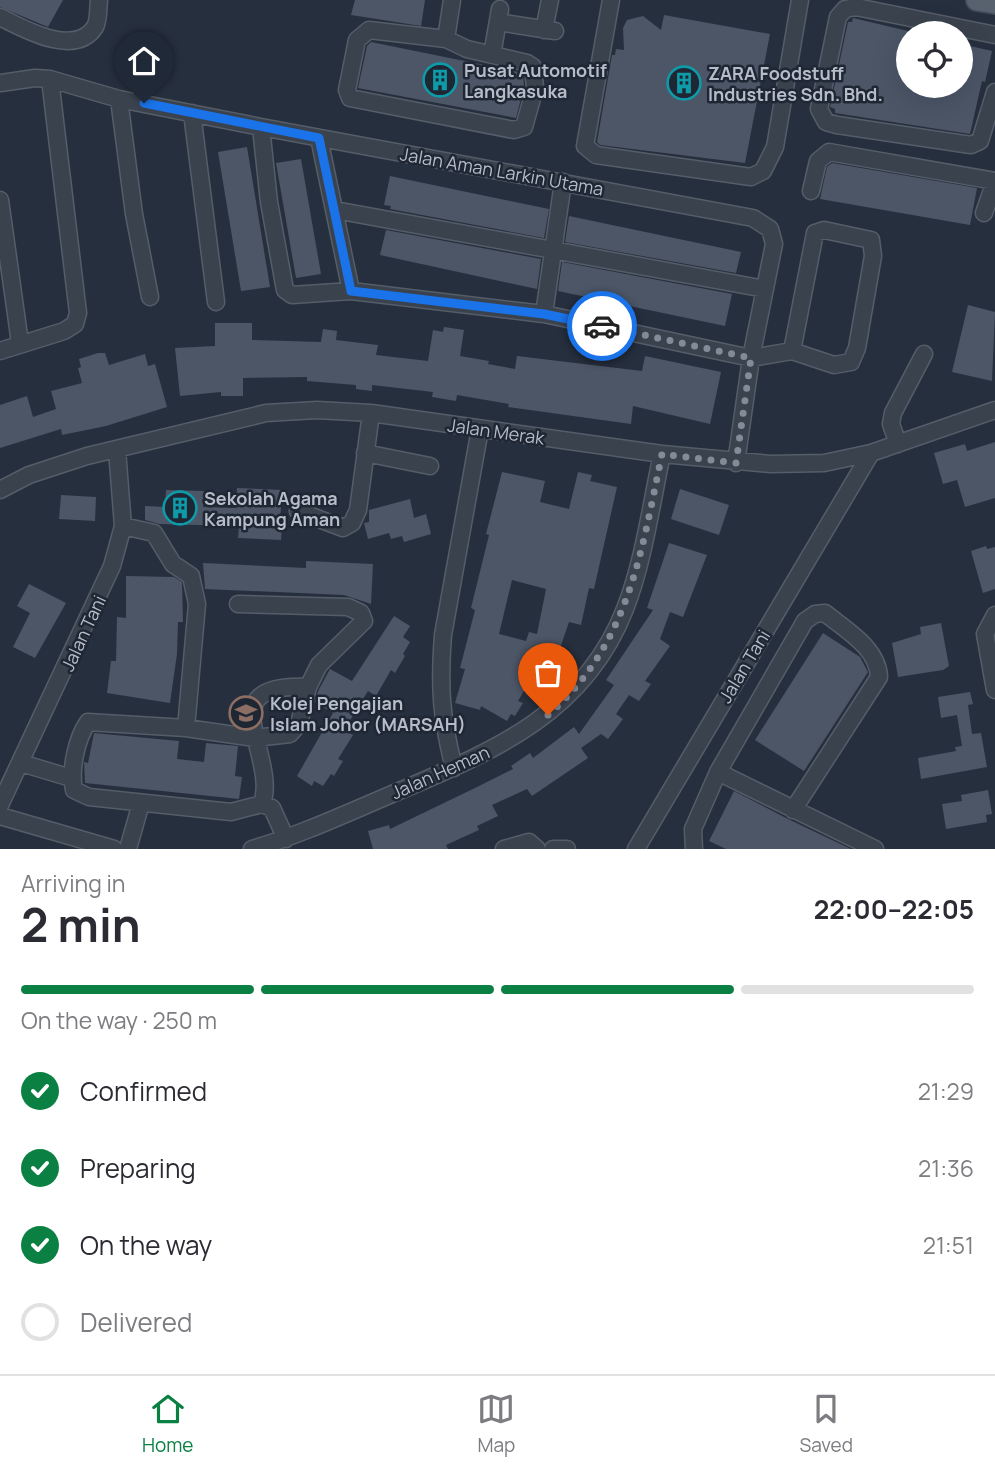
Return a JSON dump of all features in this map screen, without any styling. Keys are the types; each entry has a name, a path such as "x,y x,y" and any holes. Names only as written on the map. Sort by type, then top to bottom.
{"main road":[{"path":"977,0 995,3"}],"street":[{"path":"0,17 60,41 74,41 85,36 96,25 99,0"},
{"path":"446,39 452,0"},
{"path":"492,55 499,15 550,30 550,0"},
{"path":"611,0 584,145 596,155 751,177 763,171 775,146 800,0"},
{"path":"995,35 856,7 845,9 838,17 819,109 826,122 837,125 971,145 980,141 995,92"},
{"path":"369,30 446,39 467,49 533,67 535,88 526,123 521,129 438,117 350,98 349,77 357,40 369,30"},
{"name":"Jalan Aman Larkin Utama","path":"0,83 35,78 50,79 120,99 261,127 753,218 770,229 774,244 751,358 736,463"},
{"path":"0,351 64,331 75,324 78,313 50,79"},
{"path":"120,99 134,214 150,297"},
{"path":"192,113 216,302"},
{"path":"261,127 269,202 285,290 292,295 351,291 544,314 751,358 792,351 834,365 851,362 857,348 873,256 871,240 824,230 815,233 792,351"},
{"path":"319,138 351,291"},
{"path":"811,191 818,161 830,152 995,181 984,213"},
{"path":"544,314 563,182"},
{"path":"0,200 20,343"},
{"path":"335,210 765,289"},
{"path":"898,444 891,424 893,413 924,355"},
{"name":"Jalan Merak","path":"0,490 29,475 266,413 317,410 371,413 736,463 824,463 872,453 995,410"},
{"path":"298,511 344,528 352,523 358,510 371,413"},
{"path":"454,768 440,706 440,670 443,635 480,429"},
{"name":"Jalan Tani","path":"0,805 112,566 123,526 117,450"},
{"path":"365,453 430,466"},
{"name":"Jalan Tani","path":"636,849 872,453"},
{"name":"Jalan Heman","path":"252,849 286,839 454,768 529,728 567,698 608,643 625,610 638,566 662,454"},
{"path":"840,460 853,484"},
{"path":"123,526 154,533 173,564 191,576 197,604 186,728"},
{"path":"239,604 348,607 361,613 363,625 319,665 308,687 299,724 290,734 255,738 186,728 88,722 81,732 71,778 74,790 89,797 231,812 262,804 272,808 286,839"},
{"path":"695,849 693,829 719,772 805,621 815,614 825,613 866,648 878,664 879,677 793,810"},
{"path":"995,615 985,634 995,690"},
{"path":"262,804 266,781 255,738 253,709 264,694 278,685 308,687"},
{"path":"21,763 71,778"},
{"path":"719,772 875,849"},
{"path":"128,849 141,803"},
{"path":"0,816 114,849"},
{"path":"504,849 529,842 537,849"},
{"path":"553,849 567,849"}],"building":[{"path":"0,0 63,0 48,27 0,7"},
{"name":"Pusat Automotif Langkasuka","path":"355,0 425,0 421,26 351,15"},
{"name":"ZARA Foodstuff Industries Sdn. Bhd.","path":"664,15 770,34 745,163 600,145 597,142 612,55 615,55 616,49 624,50 623,28 627,20 643,16 661,30"},
{"path":"853,18 896,28 896,98 973,98 973,47 992,51 970,134 835,113 835,109 830,107 848,22 852,22"},
{"name":"Pusat Automotif Langkasuka","path":"371,42 523,73 524,87 516,118 358,88 367,46"},
{"path":"247,147 270,287 241,291 218,152"},
{"path":"301,159 321,274 296,278 276,163"},
{"path":"832,163 977,188 970,225 820,199 827,167"},
{"path":"390,176 549,209 544,238 390,209 391,206 384,205"},
{"path":"569,216 741,252 736,273 565,242"},
{"path":"386,230 541,259 537,289 380,255"},
{"path":"562,262 732,294 725,326 558,291"},
{"path":"968,305 995,312 992,381 952,372"},
{"path":"215,323 252,323 252,340 321,342 323,329 337,331 336,340 378,345 376,355 428,361 433,330 443,332 444,327 464,330 460,356 515,369 517,356 642,371 645,356 721,372 710,424 633,406 631,424 508,407 509,404 457,395 456,401 432,397 433,392 372,385 372,391 356,389 356,385 307,381 307,377 243,378 243,396 221,396 221,392 180,396 175,348 215,346"},
{"path":"105,353 109,365 145,354 148,366 155,364 167,407 106,426 62,435 61,429 0,448 0,405 27,396 33,417 56,409 51,391 82,383 78,368 81,367 79,359"},
{"path":"995,442 995,498 965,507 957,480 943,484 934,453 965,444 967,451"},
{"path":"502,472 545,481 540,502 569,509 578,472 592,475 590,481 617,487 594,589 589,588 581,625 569,622 552,672 546,670 544,675 535,672 518,701 523,703 515,716 511,714 507,721 481,706 480,710 455,703 465,669 460,668 475,610 471,608 489,535 486,534","holes":["512,580 546,589 537,634 529,632 526,641 499,634"]},
{"path":"237,488 283,490 279,527 282,527 281,540 238,538 239,526 159,524 145,520 145,506 165,507 166,490 204,491 203,507 236,508"},
{"path":"680,489 729,505 719,535 671,519"},
{"path":"61,495 96,497 95,521 59,519"},
{"path":"410,499 414,518 426,514 431,534 404,542 402,536 391,539 389,533 368,539 364,523 369,522 369,510"},
{"path":"669,543 707,555 683,617 670,612 660,639 670,646 645,681 651,684 639,701 629,695 616,714 623,719 608,739 601,734 581,748 588,758 532,796 527,789 492,805 498,816 477,826 479,830 446,845 448,849 373,849 368,831 389,825 390,829 513,769 511,766 530,753 533,758 574,727 579,734 614,685 606,680 653,610 647,608"},
{"path":"986,546 987,549 995,547 995,589 983,593 971,551"},
{"path":"306,561 373,564 371,604 344,595 205,589 203,563 306,568"},
{"path":"126,576 174,577 182,582 183,622 178,622 177,654 170,703 107,693 111,661 116,661 117,617 126,618"},
{"path":"29,584 66,603 35,658 13,647 30,613 17,606"},
{"path":"394,616 410,626 403,637 410,642 403,654 405,656 395,673 391,670 376,696 368,691 344,730 353,735 338,759 343,761 334,776 331,774 323,786 314,781 312,786 297,776 333,713 315,702 318,691 330,669 352,681"},
{"path":"941,623 949,666 943,670 898,677 892,643 921,634 920,627"},
{"path":"823,633 860,657 868,672 804,771 755,740"},
{"path":"970,692 973,704 968,705 972,734 981,733 987,767 921,779 918,758 956,751 955,747 962,746 957,715 941,718 938,697"},
{"path":"94,733 179,741 177,759 204,762 206,743 238,746 235,776 242,777 239,799 85,783 84,762 88,763"},
{"path":"988,790 992,814 986,815 987,822 946,829 942,804 962,801 961,795"},
{"path":"734,791 851,849 726,849 709,841"}],"way so far":[{"path":"548,715 586,675 608,643 625,610 638,566 662,454 736,463 751,358 602,326"}],"place":[{"name":"Pusat Automotif Langkasuka","path":"440,80"},
{"name":"ZARA Foodstuff Industries Sdn. Bhd.","path":"684,83"},
{"name":"Sekolah Agama Kampung Aman","path":"180,508"},
{"name":"Kolej Pengajian Islam Johor (MARSAH)","path":"246,713"}],"route":[{"path":"144,103 319,138 351,291 544,314 602,326"}]}
